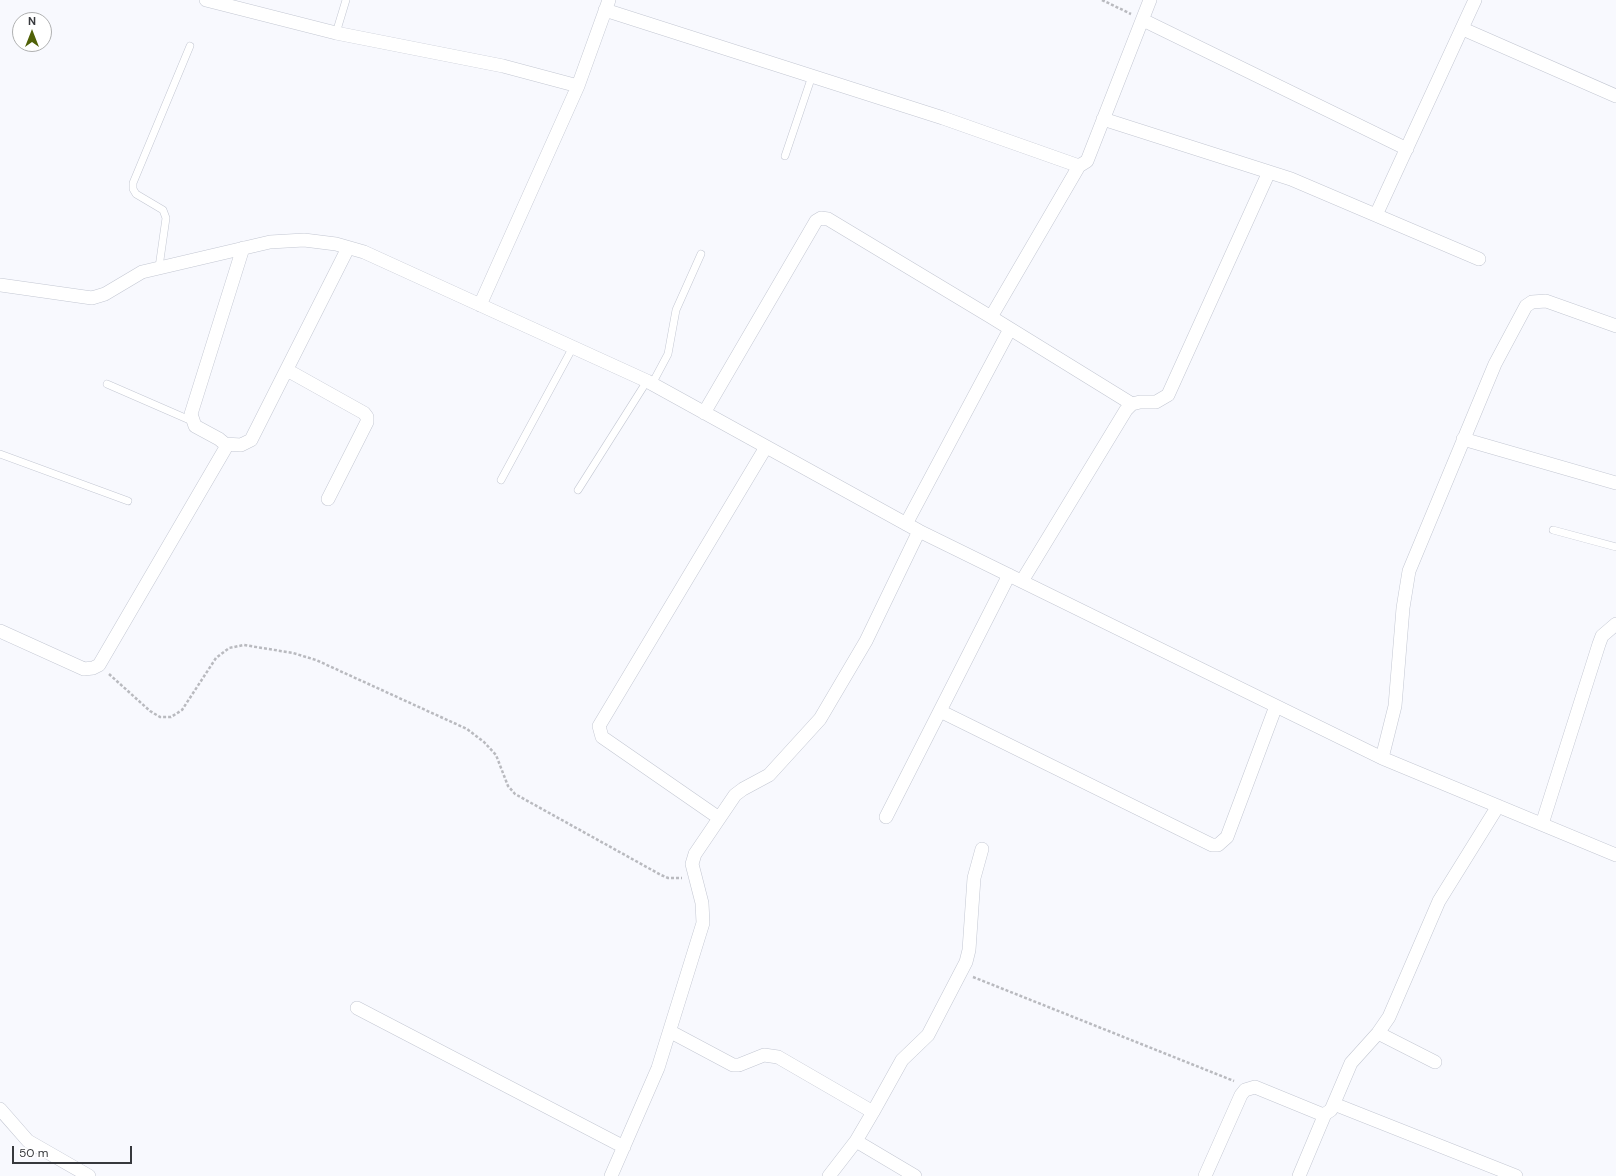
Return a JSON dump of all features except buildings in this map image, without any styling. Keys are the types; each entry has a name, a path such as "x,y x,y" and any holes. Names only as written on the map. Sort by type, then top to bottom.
{"street":[{"path":"206,0 336,33 503,66 578,86"},
{"path":"991,317 1079,166 1087,161 1150,0"},
{"path":"1376,215 1463,30 1475,0"},
{"path":"480,305 578,86 607,5 812,76 943,118 1079,166"},
{"path":"1143,20 1407,149"},
{"path":"1463,30 1616,96"},
{"path":"1103,119 1269,172 1480,259"},
{"path":"1022,581 1126,410 1132,404 1140,402 1156,402 1168,395 1269,172"},
{"path":"704,413 816,220 822,218 828,219 1132,404"},
{"path":"0,285 92,298 99,297 142,272 270,242 304,240 336,244 364,252 649,383 919,531 1382,758 1616,855"},
{"path":"243,248 191,414 192,421 195,426 219,439 225,444 241,445 251,440 348,248"},
{"path":"1382,758 1395,706 1403,608 1409,571 1495,364 1526,306 1532,302 1546,301 1616,326"},
{"path":"906,524 1010,329"},
{"path":"287,370 364,413 367,417 367,422 328,499"},
{"path":"1463,439 1616,483"},
{"path":"0,631 84,669 93,668 99,665 225,449 225,444"},
{"path":"719,818 602,737 600,726 766,447"},
{"path":"611,1176 649,1092 671,1032 703,923 702,903 692,864 695,854 735,795 769,775 820,719 866,641 919,531"},
{"path":"886,817 1009,575"},
{"path":"1542,824 1599,644 1602,636 1616,624"},
{"path":"940,711 1212,845 1218,845 1228,837 1276,706"},
{"path":"1299,1176 1325,1114 1331,1110 1334,1104 1351,1062 1378,1033 1389,1017 1439,901 1498,806"},
{"path":"829,1176 856,1142 902,1060 928,1035 962,972 969,950 974,878 982,849"},
{"path":"357,1008 624,1147"},
{"path":"671,1032 733,1065 739,1065 764,1055 778,1057 873,1112"},
{"path":"1378,1033 1435,1062"},
{"path":"1205,1176 1241,1095 1250,1087 1255,1087 1325,1114"},
{"path":"1334,1104 1516,1176"},
{"path":"0,1109 28,1141 89,1176"},
{"path":"856,1142 915,1176"}],"lane":[{"path":"336,33 346,0"},
{"path":"160,267 166,218 163,210 136,194 133,189 133,183 190,46"},
{"path":"785,156 812,76"},
{"path":"578,490 668,354 676,310 701,254"},
{"path":"501,480 573,347"},
{"path":"107,384 192,421"},
{"path":"0,454 128,501"},
{"path":"1553,530 1616,547"}],"path":[{"path":"1102,0 1143,20"},
{"path":"99,665 150,711 160,717 171,717 182,710 216,658 229,648 244,646 293,653 316,660 467,730 484,742 496,755 508,786 515,794 661,876 678,879 694,874"},
{"path":"962,972 1250,1087"}]}
